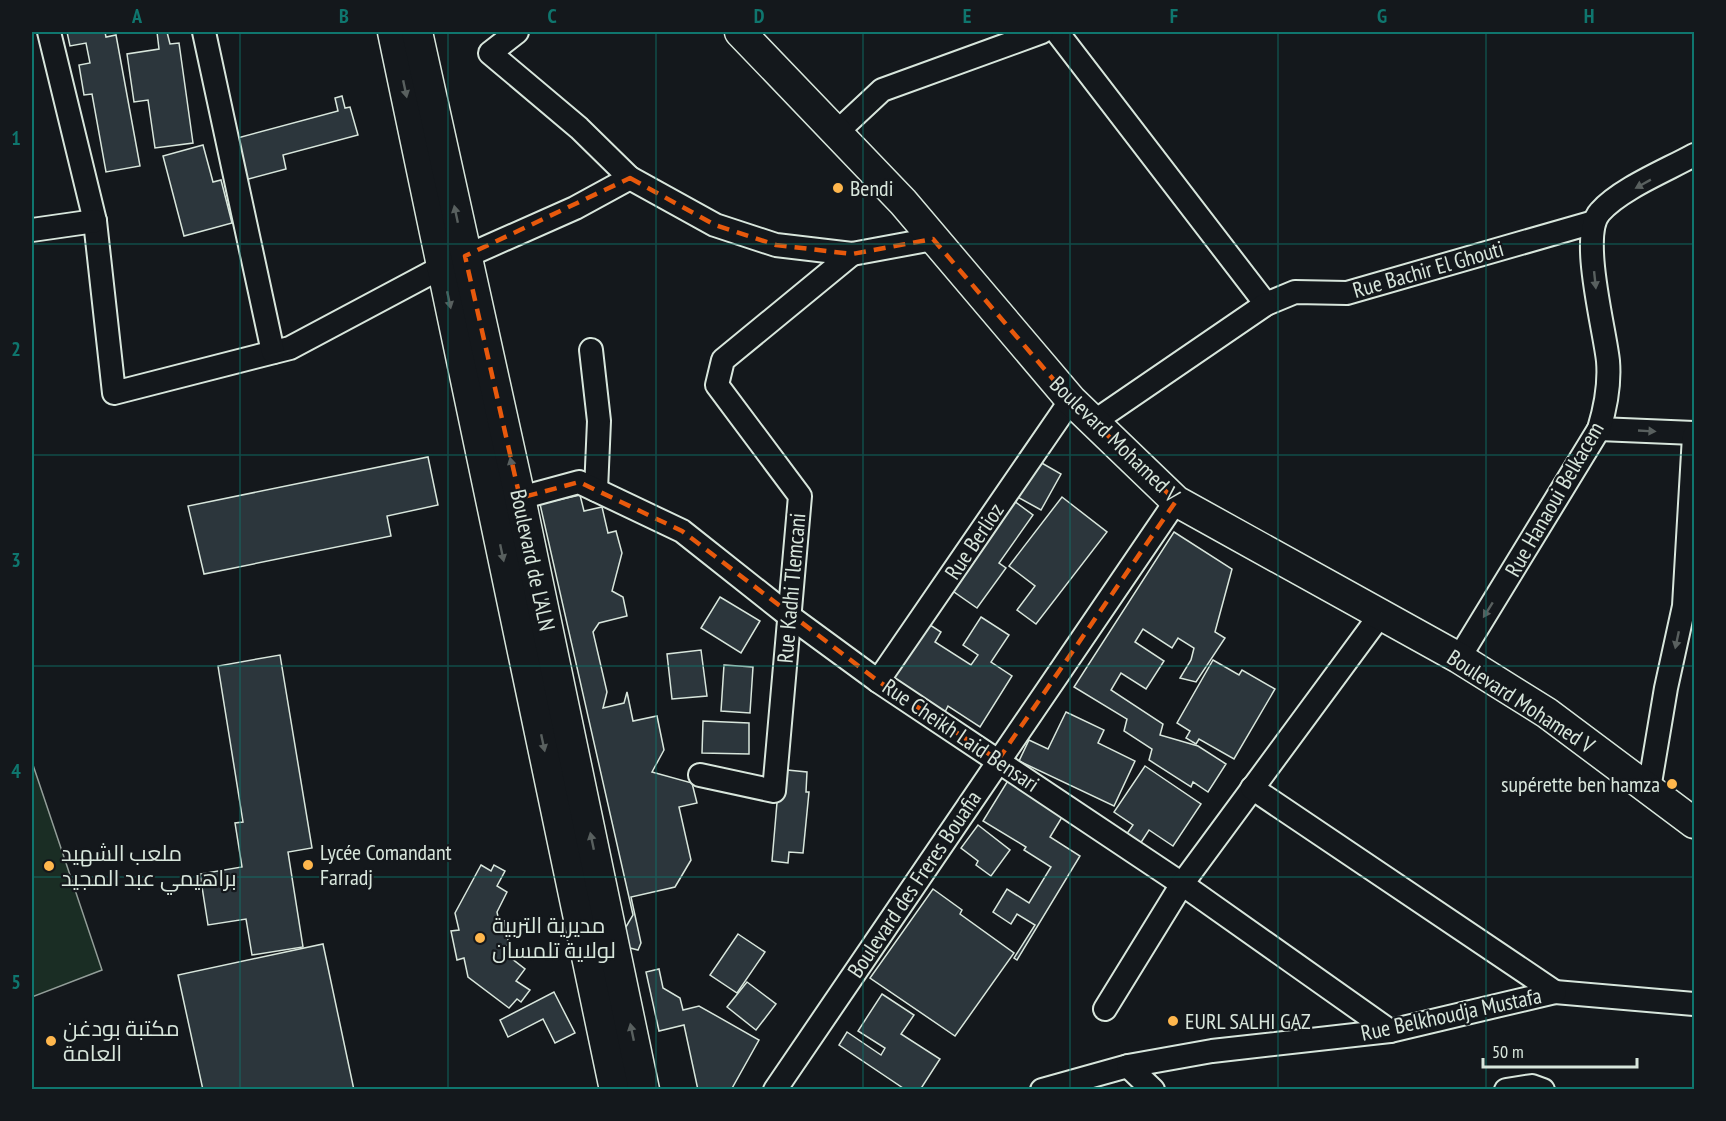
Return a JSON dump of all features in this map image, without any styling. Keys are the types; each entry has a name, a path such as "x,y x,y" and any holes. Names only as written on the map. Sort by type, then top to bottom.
{"main road":[{"name":"Boulevard de L'ALN","path":"393,32 520,498 644,1089"},
{"name":"Boulevard de L'ALN","path":"417,32 454,261 615,1089"},
{"name":"Boulevard Mohamed V","path":"740,32 903,202 1071,400 1176,501 1459,658 1547,713 1695,823"}],"street":[{"path":"49,32 95,221 114,393 290,348 454,261 575,208 630,178"},
{"path":"204,32 273,352"},
{"path":"517,32 490,53 579,128 630,178 715,225 776,245 852,254 933,239"},
{"path":"836,133 882,90 1042,32"},
{"path":"1057,32 1266,304"},
{"path":"1594,222 1599,212 1616,199 1695,155"},
{"path":"32,230 95,221"},
{"name":"Rue Bachir El Ghouti","path":"1095,421 1266,304 1295,292 1347,293 1594,222"},
{"name":"Rue Hanaoui Belkacem","path":"1459,658 1599,429 1608,384 1608,361 1595,282 1592,242 1594,222"},
{"name":"Rue Kadhi Tlemcani","path":"700,775 774,791 800,496 717,385 723,360 852,254"},
{"path":"591,350 599,421 596,490"},
{"name":"Rue Berlioz","path":"878,681 1071,400"},
{"path":"1599,429 1695,435 1689,606 1666,688 1649,789"},
{"name":"Rue Cheikh Laid Bensari","path":"520,498 579,482 682,531 788,615 878,681 1182,884 1390,1031"},
{"name":"Boulevard des Freres Bouafia","path":"775,1089 1176,501"},
{"path":"1105,1010 1182,884 1381,614"},
{"name":"Rue Belkhoudja Mustafa","path":"1252,788 1555,992"},
{"path":"1555,992 1695,1004"},
{"name":"Rue Belkhoudja Mustafa","path":"1042,1089 1128,1066 1212,1051 1390,1031 1555,992"},
{"path":"1128,1066 1153,1089"},
{"path":"1506,1089 1532,1086 1543,1089"}],"highlighted area":[{"path":"630,178 715,225 776,245 852,254 933,239 1071,400 1176,501 998,760 878,681 682,531 579,482 520,498 465,256"}],"green space":[{"name":"ملعب الشهيد براهيمي عبد المجيد","path":"32,762 102,970 32,997"}],"building":[{"path":"67,32 105,32 106,37 116,35 140,166 106,172 92,94 84,95 79,65 90,63 86,43 70,46"},
{"path":"157,32 167,32 170,44 179,43 193,143 155,148 148,100 134,102 127,54 159,49"},
{"path":"342,96 345,108 350,107 358,135 283,155 286,169 241,181 230,140 338,111 335,98"},
{"path":"203,145 213,182 221,180 232,223 184,236 163,156"},
{"path":"428,457 438,505 387,516 391,536 204,574 188,506"},
{"path":"1033,458 1061,474 1041,510 1012,494"},
{"path":"580,495 584,511 602,507 608,533 616,531 622,553 612,591 623,597 627,616 599,623 593,632 607,692 603,708 624,703 627,692 633,721 657,716 664,750 652,772 692,783 697,803 679,807 691,860 675,887 631,897 641,943 638,950 626,947 623,932 633,915 540,504"},
{"path":"1062,497 1107,532 1036,624 1017,610 1035,586 1009,566"},
{"path":"1010,498 1033,515 999,563 1006,568 977,608 947,587"},
{"path":"1174,532 1232,569 1215,632 1225,638 1196,682 1180,678 1191,660 1194,648 1178,638 1172,648 1143,629 1135,642 1164,661 1146,689 1121,673 1111,690 1163,724 1160,735 1198,746 1226,764 1208,792 1193,782 1191,787 1149,760 1152,749 1124,731 1127,719 1074,687"},
{"path":"720,597 760,621 741,653 701,628"},
{"path":"981,617 1009,635 991,662 1012,676 980,727 948,706 945,712 889,676 924,621 941,632 935,642 971,665 978,655 963,645"},
{"path":"701,650 707,696 672,699 667,654"},
{"path":"280,655 312,848 288,852 303,947 252,955 246,919 208,925 200,874 242,867 235,823 243,822 218,666"},
{"path":"1213,660 1239,675 1242,670 1275,689 1234,759 1199,739 1196,744 1186,738 1190,731 1177,723"},
{"path":"724,665 753,667 750,713 721,711"},
{"path":"1066,712 1104,730 1098,743 1135,761 1114,806 1019,761 1029,740 1048,749"},
{"path":"703,721 749,723 749,754 702,753"},
{"path":"1145,766 1201,804 1173,846 1149,830 1140,844 1126,835 1133,825 1114,812"},
{"path":"777,769 807,772 806,792 809,792 803,853 789,852 788,863 772,861 778,791"},
{"path":"1012,774 1067,809 1050,837 1080,856 1017,960 1014,958 1035,925 1017,914 1011,924 993,912 1007,889 1029,903 1051,867 1024,850 1026,847 983,821"},
{"path":"978,825 1010,850 991,876 976,865 978,861 961,848"},
{"name":"مديرية التربية لولاية تلمسان","path":"481,865 491,871 494,865 505,871 497,886 507,892 497,912 499,922 504,921 509,945 505,946 507,955 525,969 516,981 530,990 521,1002 517,999 509,1008 468,977 464,958 457,960 451,931 459,930 455,913"},
{"path":"933,889 962,910 960,914 1014,953 955,1036 870,978"},
{"path":"738,934 765,952 737,993 710,975"},
{"path":"323,944 354,1090 203,1090 178,975"},
{"path":"659,969 663,988 680,998 683,1010 699,1006 759,1040 731,1090 698,1090 684,1025 659,1031 646,972"},
{"path":"747,982 776,1004 756,1030 727,1007"},
{"path":"554,992 575,1033 555,1043 543,1019 508,1037 500,1020"},
{"path":"882,994 914,1015 901,1034 940,1059 920,1090 906,1090 839,1045 847,1032 881,1055 885,1048 858,1031"}],"place":[{"name":"Bendi","path":"838,188"},
{"name":"supérette ben hamza","path":"1672,784"},
{"name":"Lycée Comandant Farradj","path":"308,865"},
{"name":"ملعب الشهيد براهيمي عبد المجيد","path":"49,866"},
{"name":"مديرية التربية لولاية تلمسان","path":"480,938"},
{"name":"EURL SALHI GAZ","path":"1173,1021"},
{"name":"مكتبة بودغن العامة","path":"51,1041"}]}
